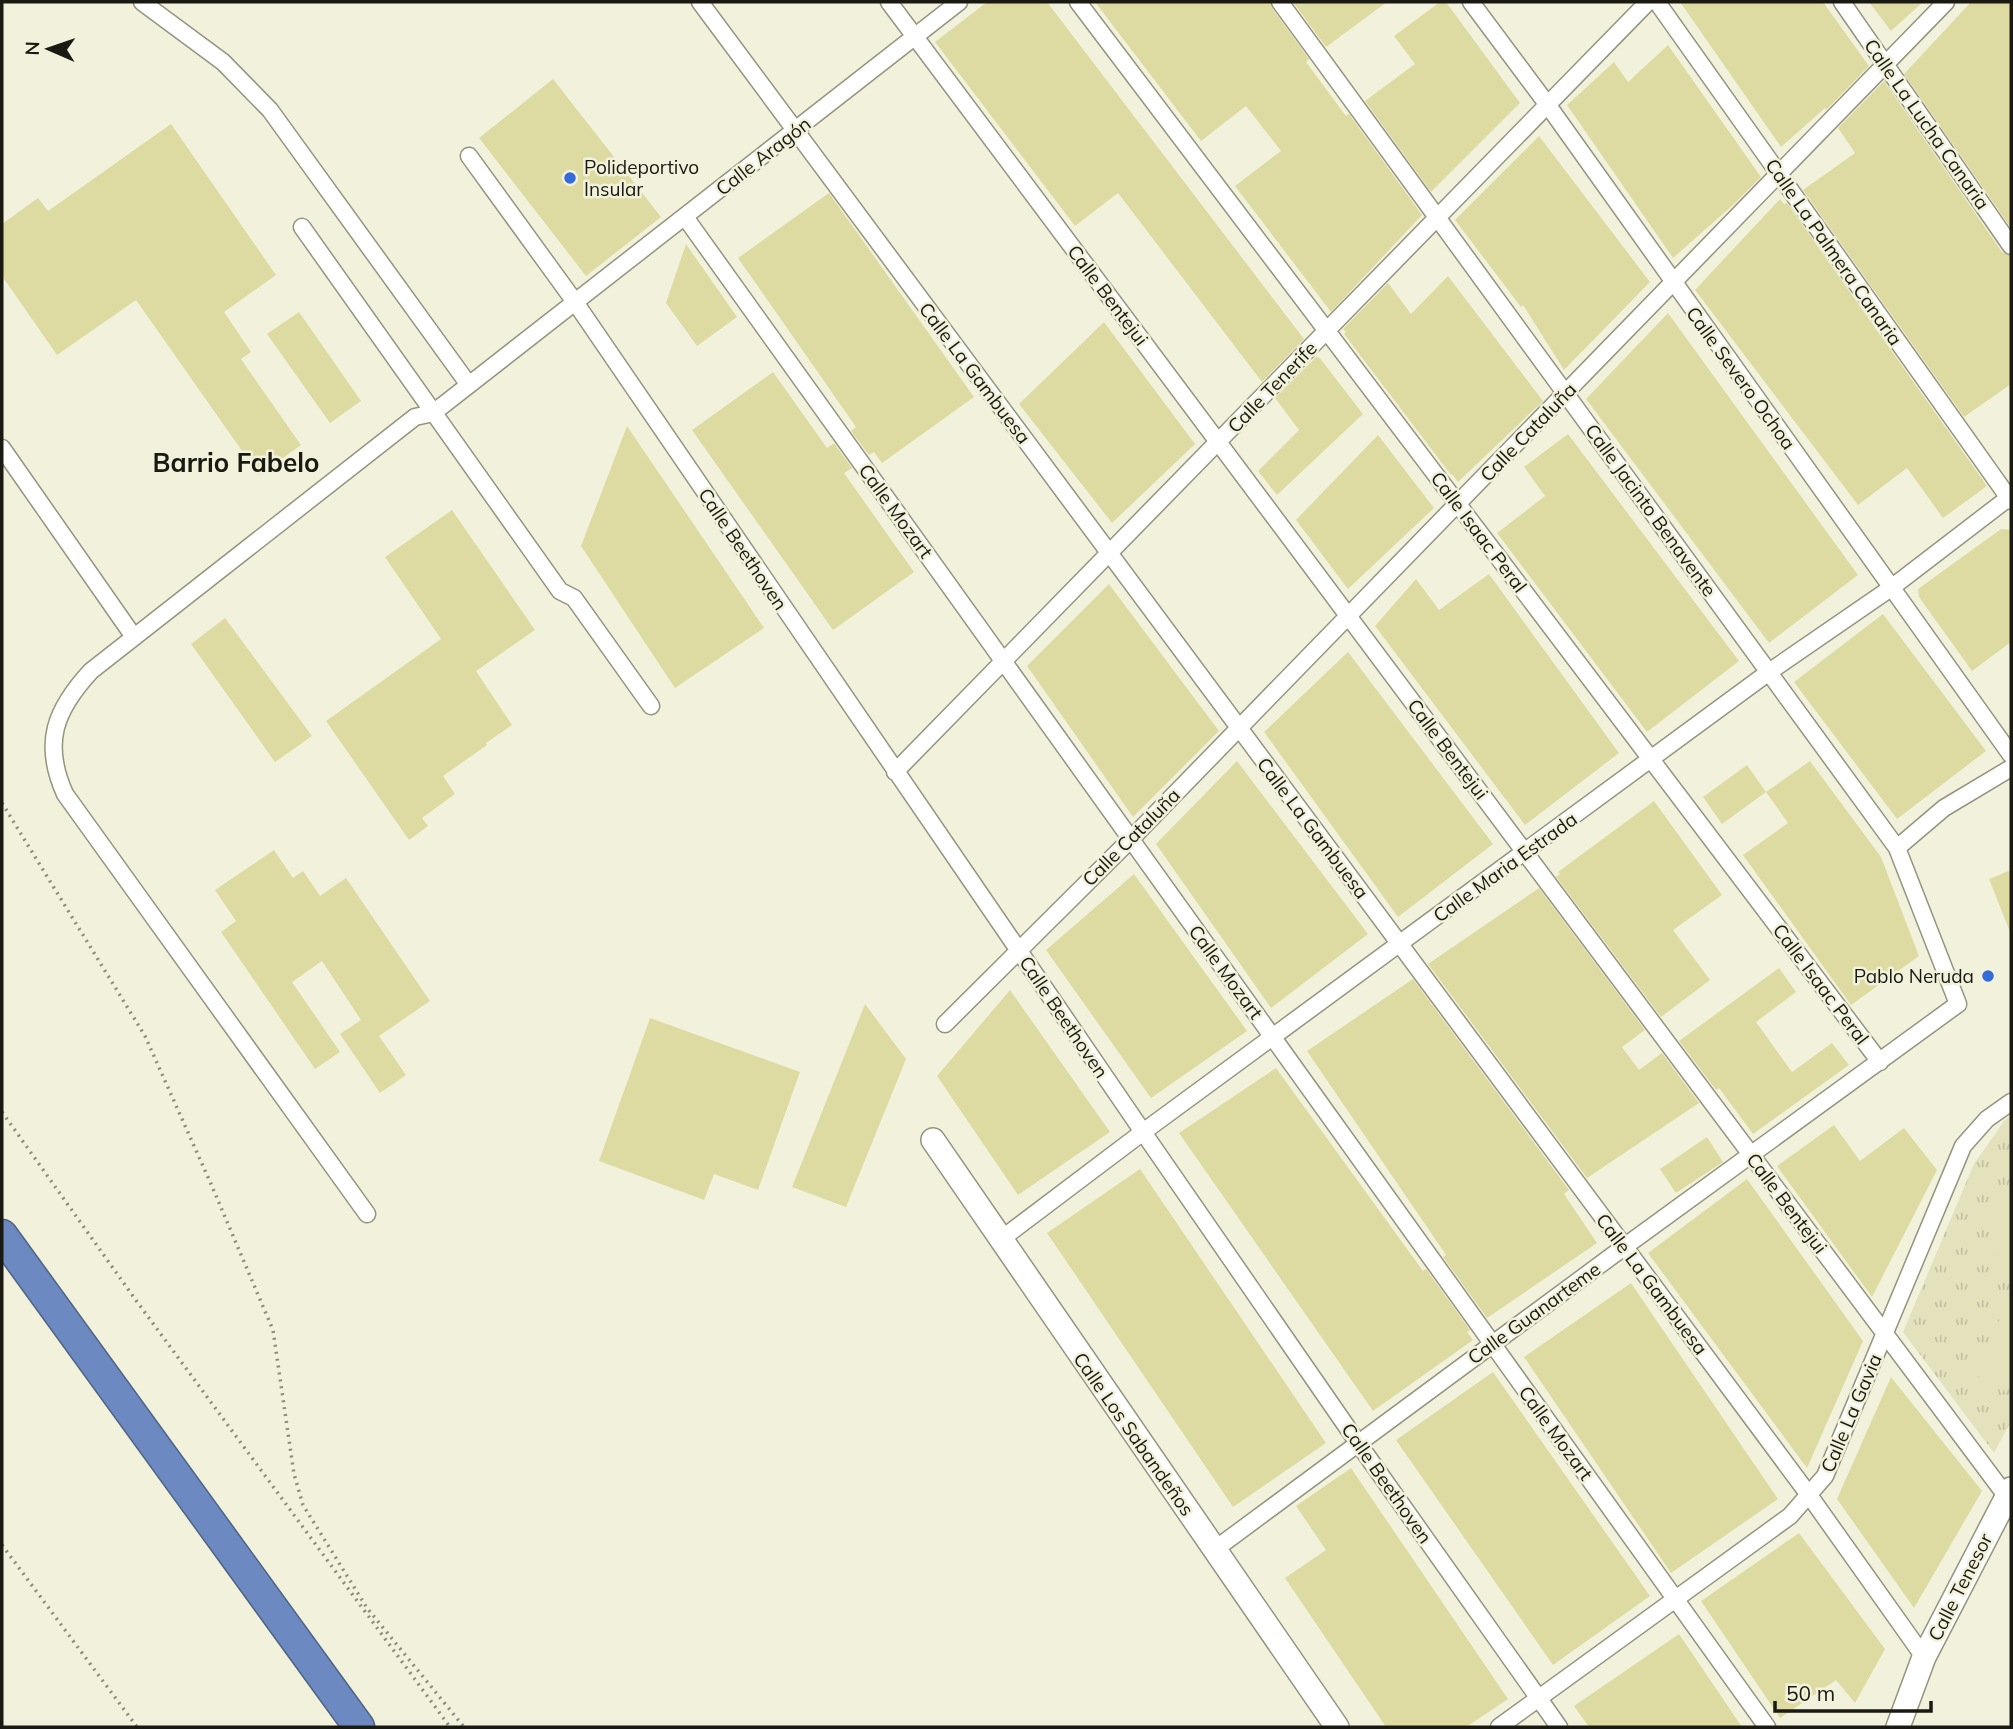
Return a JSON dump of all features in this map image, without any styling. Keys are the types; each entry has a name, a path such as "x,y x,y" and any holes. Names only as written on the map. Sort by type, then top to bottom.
{"highway":[{"path":"2,1235 359,1727"}],"street":[{"path":"142,2 223,62 270,110 468,385"},
{"name":"Calle La Gambuesa","path":"700,2 1809,1495 1924,1657"},
{"name":"Calle Bentejui","path":"889,2 1884,1333 2009,1493"},
{"name":"Calle Aragón","path":"368,1214 75,810 58,779 53,747 59,714 91,671 415,417 433,413 959,2"},
{"name":"Calle Isaac Peral","path":"1078,2 1880,1062"},
{"name":"Calle Jacinto Benavente","path":"1280,2 1897,848"},
{"name":"Calle Severo Ochoa","path":"1471,2 1547,104 2011,755"},
{"name":"Calle Tenerife","path":"895,772 1648,2"},
{"name":"Calle La Palmera Canaria","path":"1657,2 2011,499"},
{"name":"Calle La Lucha Canaria","path":"1842,2 2011,246"},
{"name":"Calle Cataluña","path":"945,1024 1131,839 1946,2"},
{"path":"469,156 575,302"},
{"name":"Calle Mozart","path":"685,217 1767,1727"},
{"path":"302,228 560,591 574,598 651,706"},
{"name":"Calle Beethoven","path":"575,302 1143,1132 1559,1727"},
{"path":"2,448 134,637"},
{"name":"Calle Maria Estrada","path":"1000,1240 1769,672 2011,499"},
{"path":"1897,848 1944,808 2011,768"},
{"name":"Calle Guanarteme","path":"1214,1550 1958,1004 1897,848"},
{"name":"Calle La Gavia","path":"1499,1727 1790,1516 1825,1476 1964,1146 1987,1119 2011,1102"},
{"name":"Calle Los Sabandeños","path":"933,1140 1337,1727"},
{"name":"Calle Tenesor","path":"1898,1727 1924,1657 2009,1493"}],"path":[{"path":"2,803 145,1036 273,1329 294,1474 303,1505 368,1608 464,1727"},
{"path":"2,1112 135,1299 450,1727"},
{"path":"2,1545 137,1727"}],"green space":[{"path":"2011,1115 2011,1421 1994,1453 1903,1332 1974,1164"},
{"path":"2011,1183 2011,1271 1997,1250 1993,1236 1998,1208"},
{"path":"2005,1309 2011,1312 2011,1375 2004,1391 1972,1373"}],"building":[{"path":"987,2 1047,2 1304,339 1262,382 1118,193 1075,226 935,42"},
{"path":"1095,2 1270,2 1309,59 1306,62 1346,116 1349,114 1422,215 1331,312 1235,186 1281,151 1246,106 1201,141"},
{"path":"1293,2 1387,2 1326,47"},
{"path":"1440,2 1446,2 1520,103 1431,192 1365,101 1415,64 1394,36"},
{"path":"1680,2 1823,2 1869,66 1826,110 1825,108 1781,147"},
{"path":"1869,2 1923,2 1891,31"},
{"path":"1971,2 2011,2 2011,228 1904,74"},
{"path":"1668,45 1761,177 1673,258 1567,105 1614,62 1628,82"},
{"name":"Polideportivo Insular","path":"553,79 661,217 586,276 479,138"},
{"path":"1884,81 2002,252 2011,256 2011,384 1964,417 1803,190 1855,153 1838,128"},
{"path":"171,124 276,275 224,312 251,352 241,359 301,445 259,475 136,300 57,355 2,276 2,224 38,198 48,211"},
{"path":"1539,136 1650,282 1564,370 1523,305 1521,307 1455,220"},
{"path":"829,193 974,397 882,463 874,452 869,455 851,431 856,427 738,258"},
{"path":"1780,199 1784,204 1787,203 1987,486 1943,518 1907,468 1858,505 1695,290"},
{"path":"686,244 737,317 697,346 666,303"},
{"path":"1448,276 1543,401 1458,482 1344,334 1346,332 1343,329 1388,283 1411,314"},
{"path":"299,312 361,401 330,423 267,334"},
{"path":"1668,313 1858,575 1769,643 1586,399"},
{"path":"1104,322 1195,444 1112,523 1019,404"},
{"path":"1317,356 1363,414 1277,495 1258,471 1299,430 1275,398"},
{"path":"773,372 827,448 834,443 852,468 844,473 914,572 833,630 692,430"},
{"path":"627,426 764,628 675,688 581,546"},
{"path":"1568,434 1739,661 1647,732 1497,533 1545,496 1524,467"},
{"path":"1378,435 1434,508 1348,589 1296,520"},
{"path":"452,510 535,630 476,671 512,725 443,776 455,794 422,818 428,826 409,840 326,721 441,639 385,557"},
{"path":"2001,529 2011,530 2011,642 1972,671 1919,597 1918,589"},
{"path":"1489,574 1619,753 1525,825 1375,626 1416,579 1439,610"},
{"path":"1109,584 1219,731 1133,817 1027,666"},
{"path":"1883,614 1986,751 1897,819 1794,682"},
{"path":"225,618 312,736 275,762 191,644"},
{"path":"1348,652 1493,844 1398,917 1264,732"},
{"path":"1237,761 1368,934 1271,1008 1156,844"},
{"path":"1810,761 1881,857 1919,956 1851,1005 1743,855 1788,823 1766,792"},
{"path":"1747,765 1766,792 1722,824 1703,797"},
{"path":"1654,801 1722,895 1673,930 1710,980 1661,1017 1556,877 1560,874 1558,872"},
{"path":"274,850 293,878 303,871 320,896 346,878 430,1001 379,1036 406,1075 380,1093 340,1034 361,1020 322,961 292,982 340,1052 315,1069 221,932 236,921 215,890"},
{"path":"2011,870 2011,932 2010,932 1989,879"},
{"path":"1134,874 1247,1031 1151,1098 1046,950"},
{"path":"1539,888 1645,1030 1622,1047 1639,1070 1662,1053 1699,1103 1587,1178 1428,964"},
{"path":"1779,968 1796,992 1756,1022 1792,1072 1832,1043 1849,1065 1753,1134 1679,1041"},
{"path":"1413,979 1569,1190 1564,1194 1597,1243 1487,1318 1443,1257 1446,1255 1307,1051"},
{"path":"1010,990 1110,1132 1018,1195 937,1076"},
{"path":"865,1004 906,1059 846,1207 792,1187"},
{"path":"650,1018 800,1072 758,1190 714,1174 704,1200 599,1161"},
{"path":"1276,1068 1423,1271 1426,1269 1470,1330 1467,1332 1473,1340 1373,1411 1179,1133"},
{"path":"1834,1125 1860,1161 1904,1128 1937,1170 1872,1297 1777,1166"},
{"path":"1707,1137 1723,1162 1676,1193 1660,1169"},
{"path":"1140,1169 1326,1443 1233,1507 1047,1233"},
{"path":"1747,1179 1863,1341 1807,1468 1648,1253"},
{"path":"1631,1283 1778,1499 1671,1573 1524,1357"},
{"path":"1493,1372 1650,1596 1553,1665 1396,1440"},
{"path":"1891,1377 1982,1491 1914,1608 1837,1499"},
{"path":"1351,1468 1508,1699 1466,1727 1386,1727 1285,1578 1326,1550 1296,1506"},
{"path":"1799,1533 1885,1649 1855,1703 1836,1680 1780,1718 1701,1601"},
{"path":"1679,1634 1742,1727 1589,1727 1574,1706"}],"place":[{"name":"Polideportivo Insular","path":"570,178"},
{"name":"Pablo Neruda","path":"1988,976"}],"district":[{"name":"Barrio Fabelo","path":"236,462"}]}
